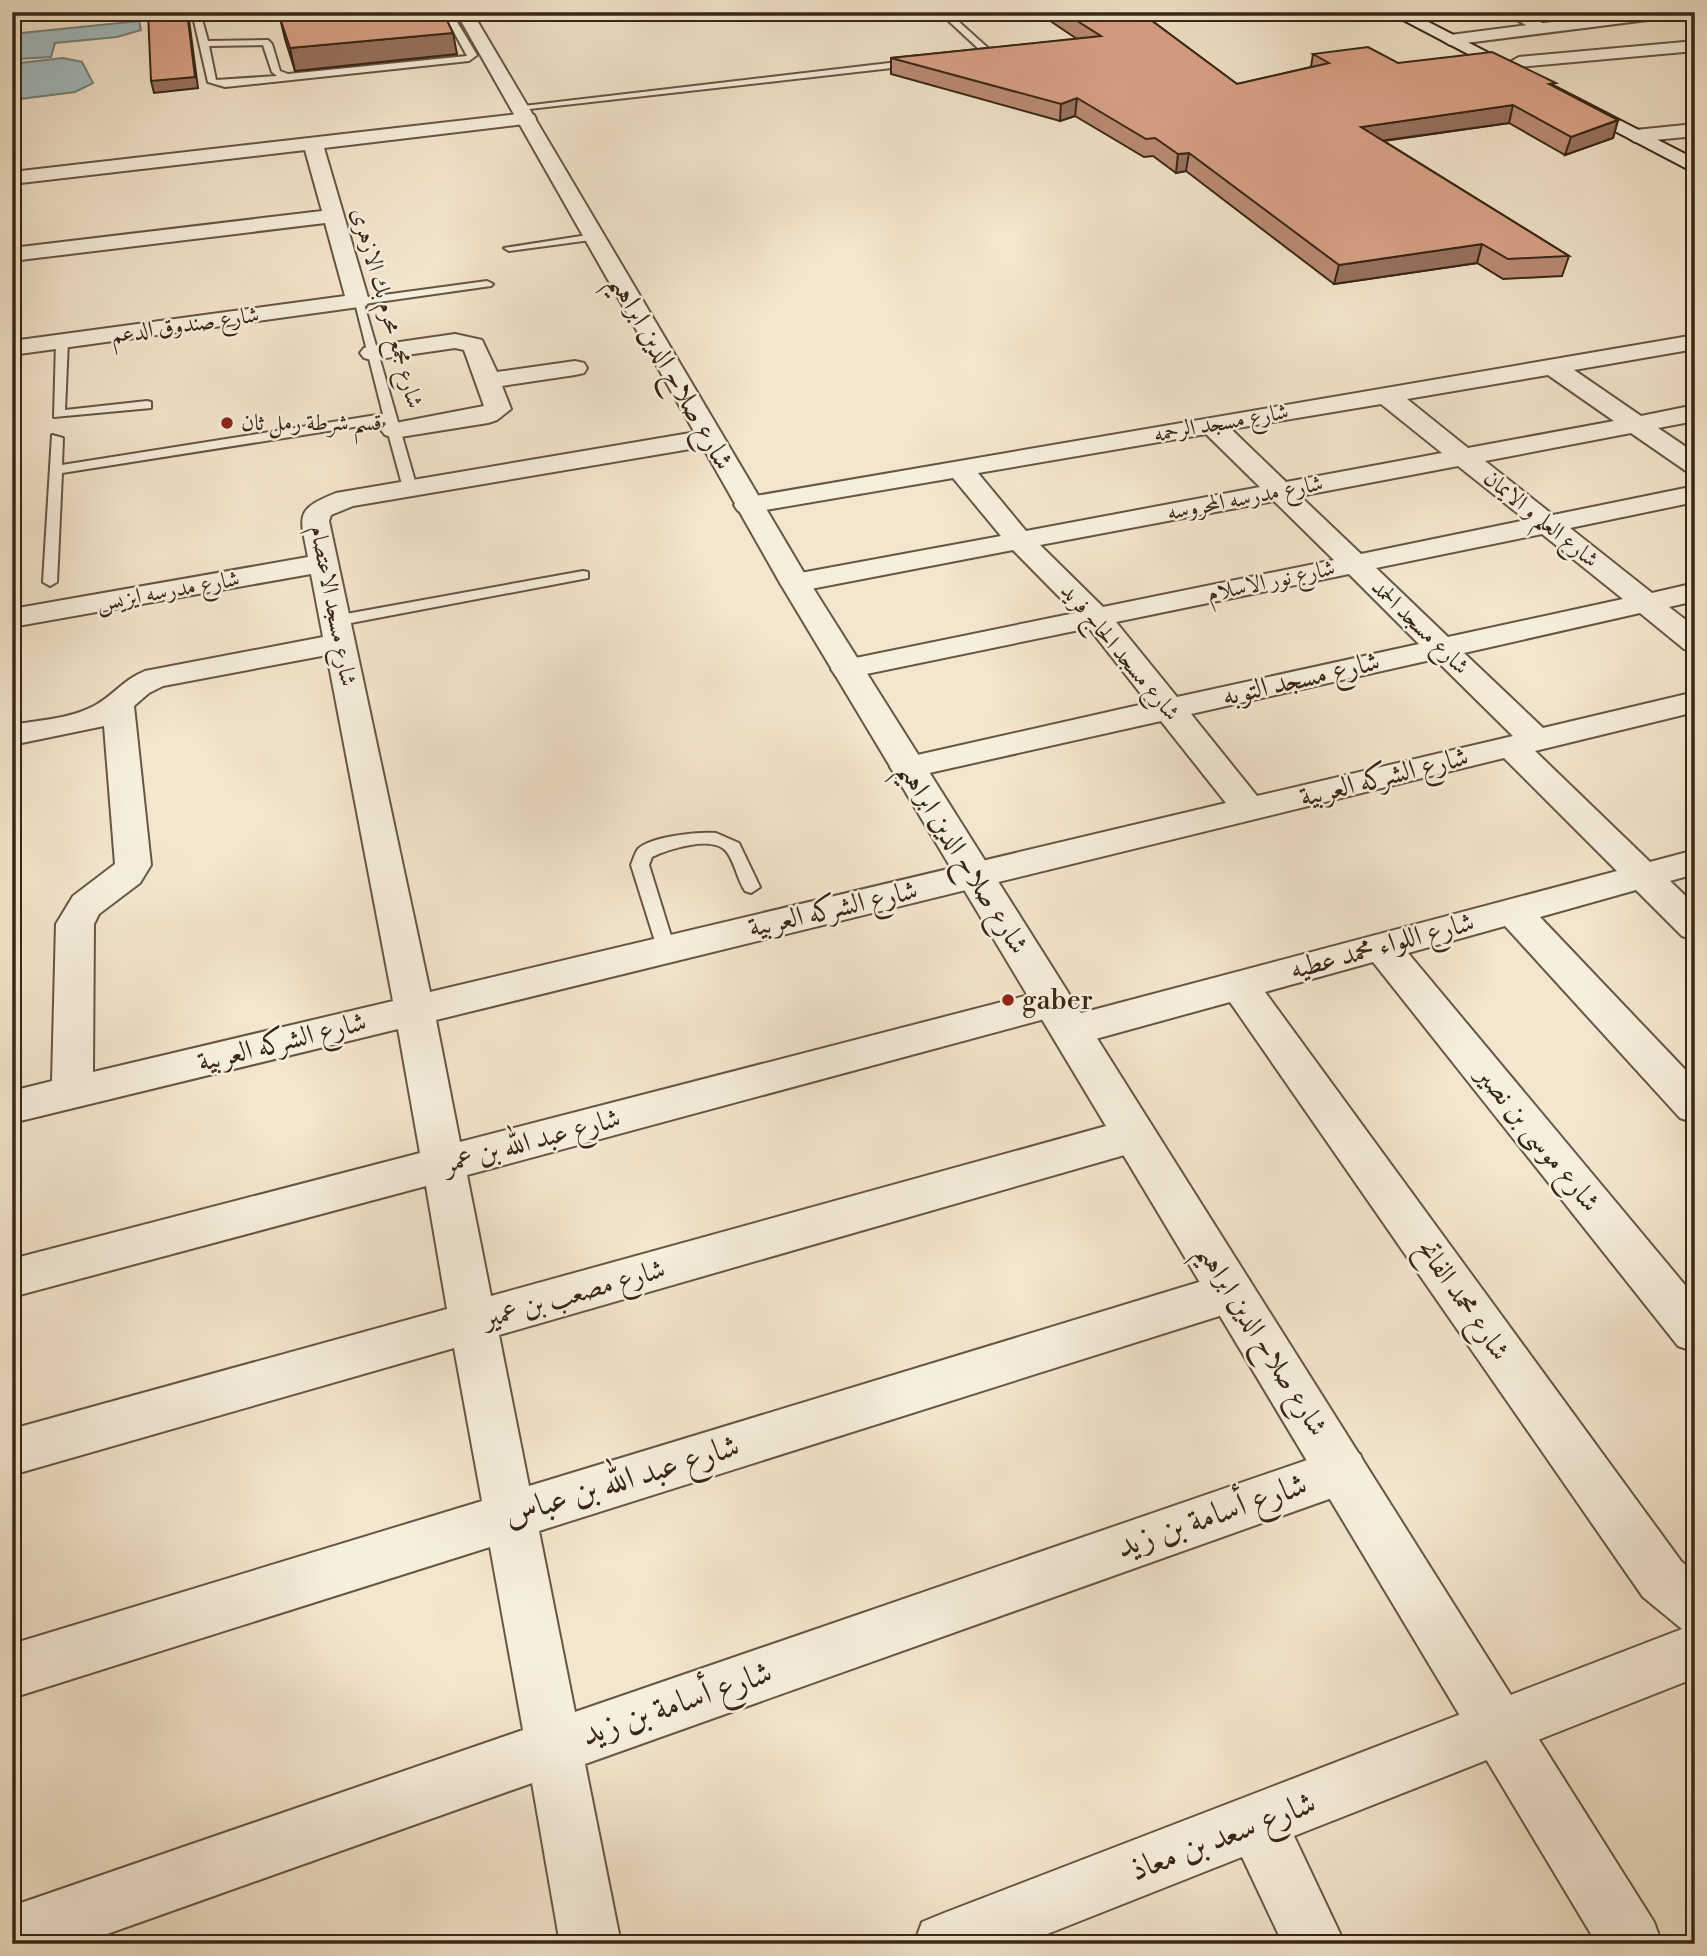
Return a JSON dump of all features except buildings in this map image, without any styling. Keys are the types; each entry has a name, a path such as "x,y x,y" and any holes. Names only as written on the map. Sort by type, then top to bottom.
{"street":[{"name":"شارع صلاح الدين ابراهيم","path":"464,12 708,438 795,583 1632,1944"},
{"path":"1396,12 1518,62 1695,149"},
{"path":"1422,12 1460,39 1695,167"},
{"path":"1510,12 1544,28"},
{"path":"1580,12 1600,21"},
{"path":"1460,39 1671,12"},
{"path":"1518,62 1695,46"},
{"path":"12,178 313,143 523,113"},
{"path":"1635,136 1695,130"},
{"name":"شارع مجمع محرم بك الازهرى","path":"313,143 358,301"},
{"path":"12,255 333,216"},
{"name":"شارع صندوق الدعم","path":"12,348 358,301"},
{"path":"372,353 455,341 469,343 477,348 498,409 496,413 392,423"},
{"name":"شارع مسجد الرحمه","path":"748,505 1695,342"},
{"path":"1552,366 1695,466"},
{"path":"489,382 575,368"},
{"name":"شارع العلم و الايمان","path":"1386,395 1695,642"},
{"name":"شارع مدرسه المحروسه","path":"795,583 1695,412"},
{"name":"شارع مسجد الحمد","path":"1212,425 1441,648 1643,876 1695,927"},
{"name":"شارع مسجد الاعتصام","path":"591,1944 414,1010 315,521 319,510 346,499 708,438"},
{"name":"شارع مسجد الحاج فريد","path":"959,468 1020,541 1096,617 1249,809"},
{"name":"شارع نور الاسلام","path":"847,669 1695,494"},
{"name":"شارع مدرسه ايزيس","path":"12,618 323,563"},
{"name":"شارع مسجد التوبه","path":"907,767 1695,592"},
{"path":"12,735 93,719 118,703 133,687 156,678 337,632"},
{"name":"شارع الشركه العربية","path":"12,1107 1695,702"},
{"path":"72,1092 75,924 78,913 99,892 121,881 133,865 118,703"},
{"name":"شارع اللواء محمد عطيه","path":"1061,1017 1239,985 1695,862"},
{"path":"1513,911 1695,1107"},
{"name":"شارع موسى بن نصير","path":"1381,946 1695,1332"},
{"name":"شارع محمد الفاتح","path":"1239,985 1662,1579 1695,1608"},
{"name":"شارع عبد الله بن عمر","path":"12,1279 443,1165 1061,1017"},
{"name":"شارع مصعب بن عمير","path":"12,1452 1135,1135"},
{"name":"شارع عبد الله بن عباس","path":"12,1671 1232,1292"},
{"name":"شارع أسامة بن زيد","path":"12,1937 1342,1471"},
{"name":"شارع سعد بن معاذ","path":"944,1944 1006,1933 1257,1824 1695,1651"},
{"path":"1257,1824 1315,1944"}],"lane":[{"path":"196,12 212,82 225,83 469,58 473,55 447,12"},
{"path":"943,12 986,51 983,55 954,59"},
{"path":"204,44 265,42 276,72 287,77"},
{"path":"523,113 926,62"},
{"path":"509,248 594,237"},
{"path":"358,301 488,284"},
{"name":"شارع مجمع محرم بك الازهرى","path":"358,301 411,488"},
{"path":"62,341 58,414 66,416 147,405"},
{"path":"55,470 392,423"},
{"path":"50,582 57,438"},
{"path":"337,632 583,575"},
{"path":"666,949 640,865 645,853 703,838 719,839 732,846 751,887"}],"water":[{"path":"139,21 141,30 117,37 55,43 51,57 17,59 12,34"},
{"path":"63,58 82,62 93,83 75,92 12,100 12,64"}],"place":[{"name":"قسم شرطة رمل ثان","path":"227,423"},
{"name":"gaber","path":"1008,1000"}]}
